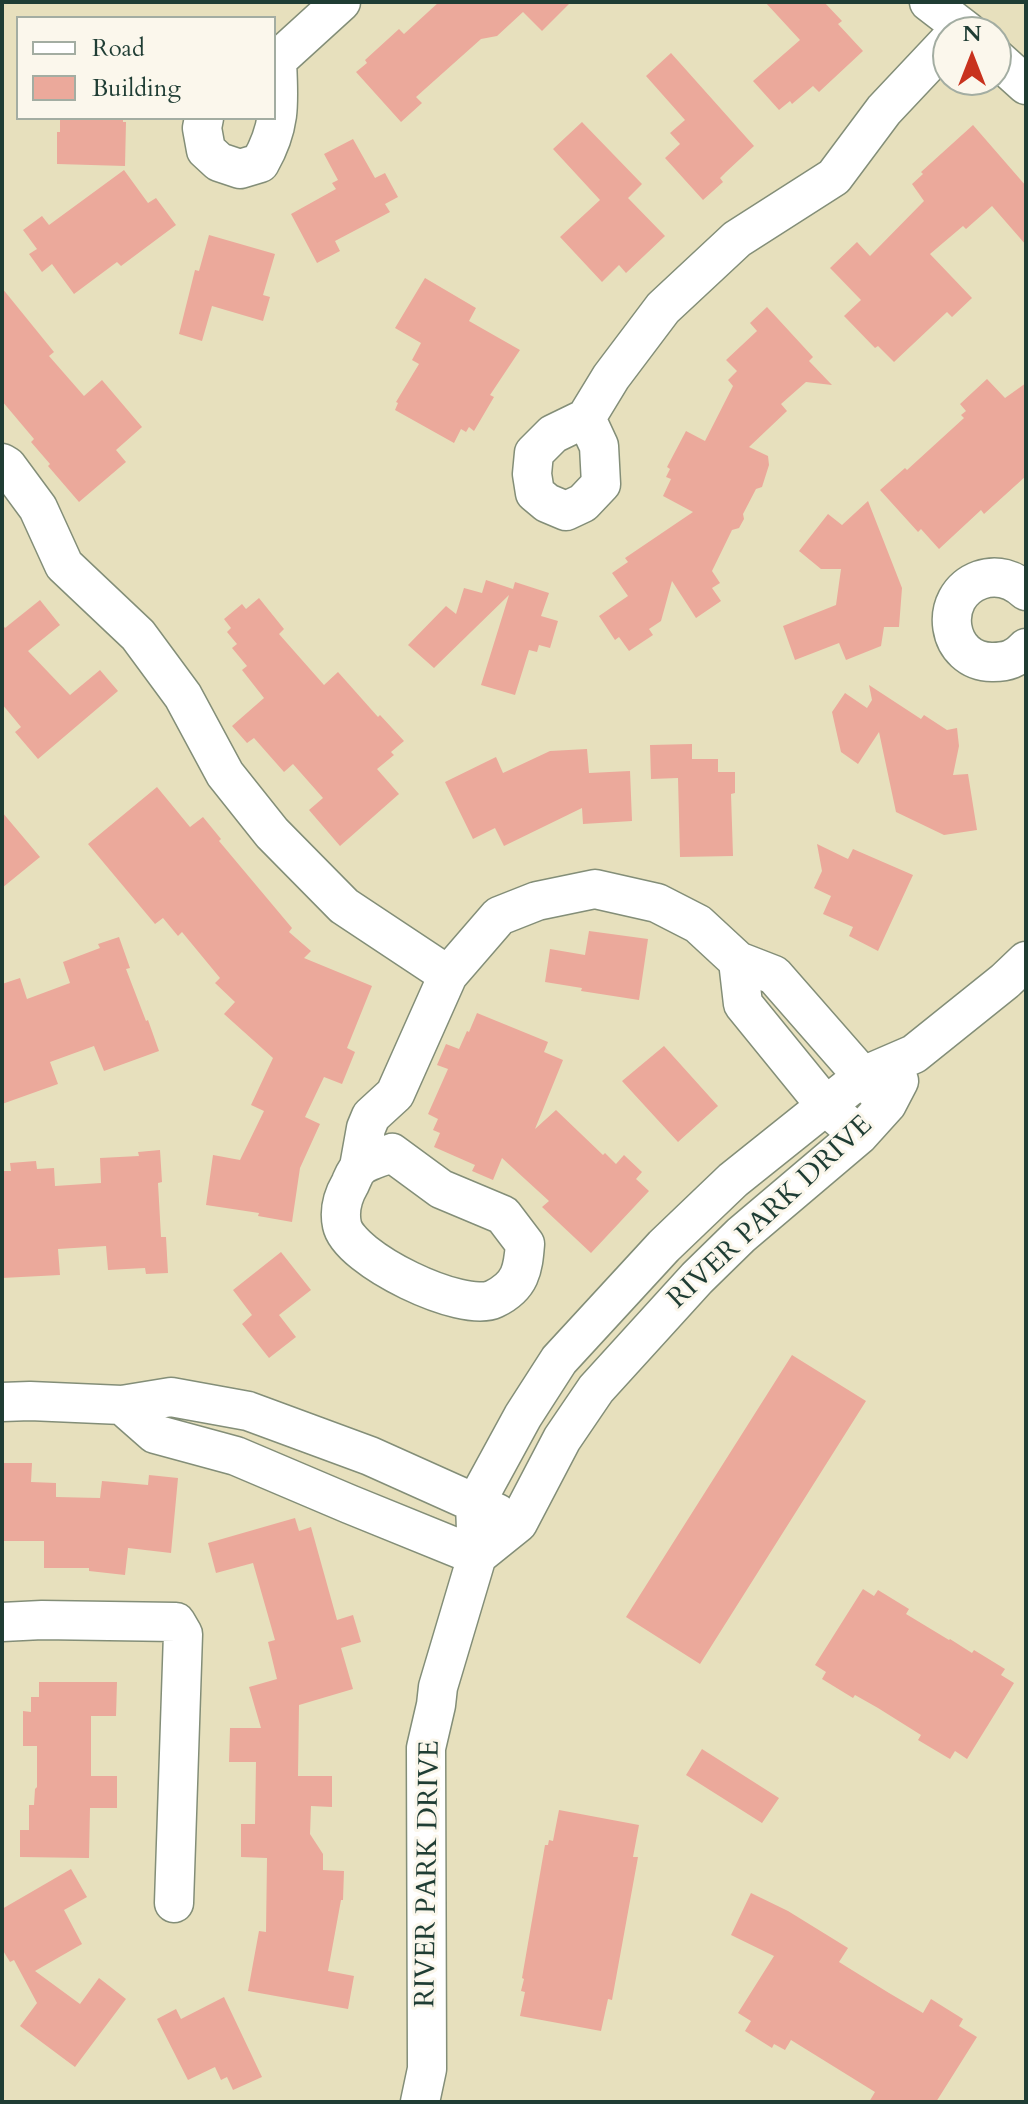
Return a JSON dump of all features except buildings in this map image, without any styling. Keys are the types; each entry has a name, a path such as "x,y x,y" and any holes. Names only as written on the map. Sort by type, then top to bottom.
{"street":[{"path":"204,120 206,150 219,162 240,169 260,163 271,145 279,111 276,63 341,2"},
{"path":"586,418 611,377 663,308 737,239 834,177 884,110 932,61"},
{"path":"2,463 38,508 64,565 138,635 183,696 225,774 272,833 344,906 448,975"},
{"path":"1025,587 994,577 971,583 961,592 951,618 955,639 963,651 984,663 1005,662 1019,656 1026,648"},
{"path":"376,1160 366,1128 371,1116 395,1094 448,975 499,916 537,901 595,889 657,903 698,924 738,961 774,975 875,1090"},
{"path":"738,961 743,1004 826,1106 859,1135"},
{"name":"RIVER PARK DRIVE","path":"420,2102 427,2069 426,1748 438,1687 477,1556 475,1504 523,1416 559,1360 664,1246 733,1180 826,1106 875,1090 1026,961"},
{"name":"RIVER PARK DRIVE","path":"477,1556 518,1523 562,1439 596,1389 697,1278 741,1235 859,1135 875,1090"},
{"path":"2,1402 122,1405 171,1397 248,1411 370,1456 518,1523"},
{"path":"122,1405 155,1434 236,1456 477,1556"},
{"path":"2,1622 176,1622 183,1634 174,1903"}]}
